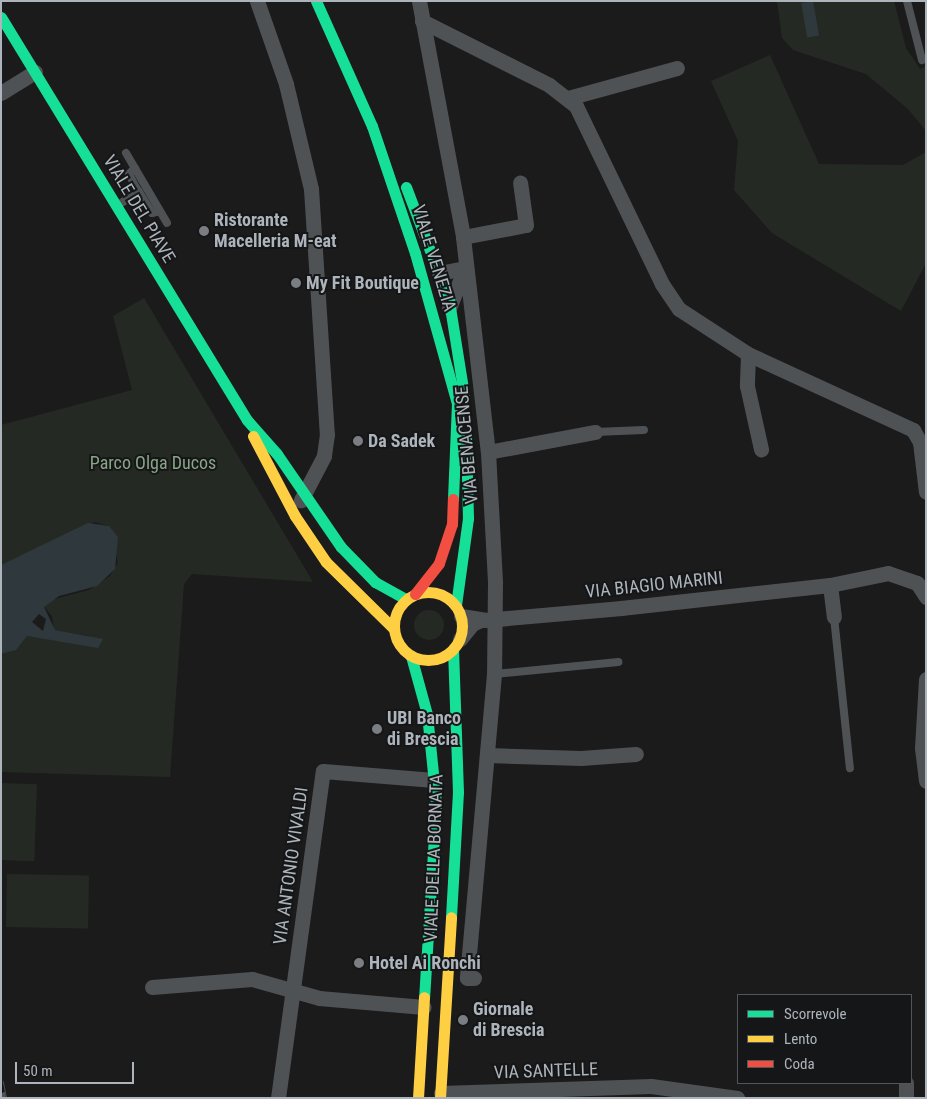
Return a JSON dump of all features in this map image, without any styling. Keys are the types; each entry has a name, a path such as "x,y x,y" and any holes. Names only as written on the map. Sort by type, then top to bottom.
{"main road":[{"name":"VIALE VENEZIA","path":"316,1 372,126 415,253 457,403 452,524 439,563 411,597"},
{"name":"VIALE DEL PIAVE","path":"1,17 247,420 351,559 375,582 411,597"},
{"name":"VIALE VENEZIA","path":"372,126 394,160 439,273 449,301 462,364 469,493 458,611"},
{"name":"VIALE DEL PIAVE","path":"247,420 263,460 295,516 338,577 394,629"},
{"path":"437,593 458,611 457,644 433,660 410,656 394,629 411,597 437,593"},
{"name":"VIALE DELLA BORNATA","path":"441,1095 458,792 457,644"},
{"name":"VIALE DELLA BORNATA","path":"410,656 423,691 434,780 418,1098"}],"street":[{"path":"257,1 286,84 311,189 327,434 324,456 303,495 295,516"},
{"name":"VIA BENACENSE","path":"419,1 463,237 465,268 482,392 488,452 488,619"},
{"path":"422,21 568,98 584,118 675,302 689,317 748,354 913,430 920,442 926,492"},
{"path":"568,98 678,68"},
{"path":"1,93 35,72"},
{"path":"463,237 526,225 520,182"},
{"path":"439,273 465,268"},
{"name":"VIA BENACENSE","path":"449,301 465,268"},
{"name":"VIALE VENEZIA","path":"449,301 457,403"},
{"path":"748,354 747,386 761,449"},
{"path":"488,452 595,432"},
{"name":"VIA BIAGIO MARINI","path":"458,611 488,619 830,585 888,573 917,583 926,597"},
{"path":"830,585 834,617"},
{"path":"457,644 472,624 488,619 494,674 467,978 474,978"},
{"path":"926,678 922,748 926,781"},
{"path":"487,755 581,758 636,754"},
{"name":"VIA ANTONIO VIVALDI","path":"278,1098 323,771 434,780"},
{"path":"152,987 252,979 293,987 318,998 424,1007"},
{"path":"906,1084 906,1098"},
{"name":"VIA SANTELLE","path":"441,1095 652,1092 730,1097"}],"lane":[{"path":"907,1 922,60"},
{"path":"126,153 167,223"},
{"path":"135,168 129,174 139,192 152,213 160,211"},
{"path":"116,206 139,192"},
{"path":"595,432 644,430"},
{"path":"834,617 850,768"},
{"path":"494,674 618,662"}],"green space":[{"path":"777,1 894,1 906,48 920,69 926,66 926,131 908,109 866,74 793,50 782,38"},
{"path":"770,55 819,164 903,165 926,152 926,263 901,311 772,233 734,190 738,141 711,81"},
{"name":"Parco Olga Ducos","path":"144,298 313,582 192,574 184,584 170,777 1,772 1,654 16,650 27,636 68,642 90,636 54,630 52,616 44,607 47,601 89,590 110,576 118,562 109,526 95,522 1,565 1,425 132,390 113,316"},
{"path":"429,610 440,614 444,625 440,636 429,640 418,636 414,625 418,614"},
{"path":"1,783 37,784 34,861 1,860"},
{"path":"7,874 89,875 88,928 6,927"}],"shaded area":[{"path":"813,1 819,35 807,38 801,3"},
{"path":"88,523 109,526 118,537 115,569 97,586 59,596 44,607 55,630 103,639 98,648 27,636 16,650 1,654 1,565","holes":["39,614 46,619 43,631 32,622"]}],"railway":[{"path":"1,1082 4,1098"}],"traffic: fast":[{"path":"316,1 372,126 415,253 457,403 453,499"},
{"path":"1,17 247,420 277,454 341,547 375,582 406,599"},
{"path":"406,187 449,301 464,395"},
{"path":"456,605 468,518 466,435"},
{"path":"451,917 458,792 453,649"},
{"path":"411,656 427,714 436,803 424,997"}],"traffic: slow":[{"path":"253,436 295,516 326,562 394,629"},
{"path":"435,592 447,598 456,607 462,619 462,626 460,639 452,650 435,660 421,660 404,650 396,639 394,619 404,602 415,594 435,592"},
{"path":"440,1098 451,917"},
{"path":"418,1098 424,997"}],"traffic: jam":[{"path":"415,594 439,563 452,524 453,499"}],"place":[{"name":"Ristorante Macelleria M-eat","path":"204,231"},
{"name":"My Fit Boutique","path":"296,283"},
{"name":"Da Sadek","path":"358,441"},
{"name":"UBI Banco di Brescia","path":"377,729"},
{"name":"Hotel Ai Ronchi","path":"359,963"},
{"name":"Giornale di Brescia","path":"463,1020"}]}
